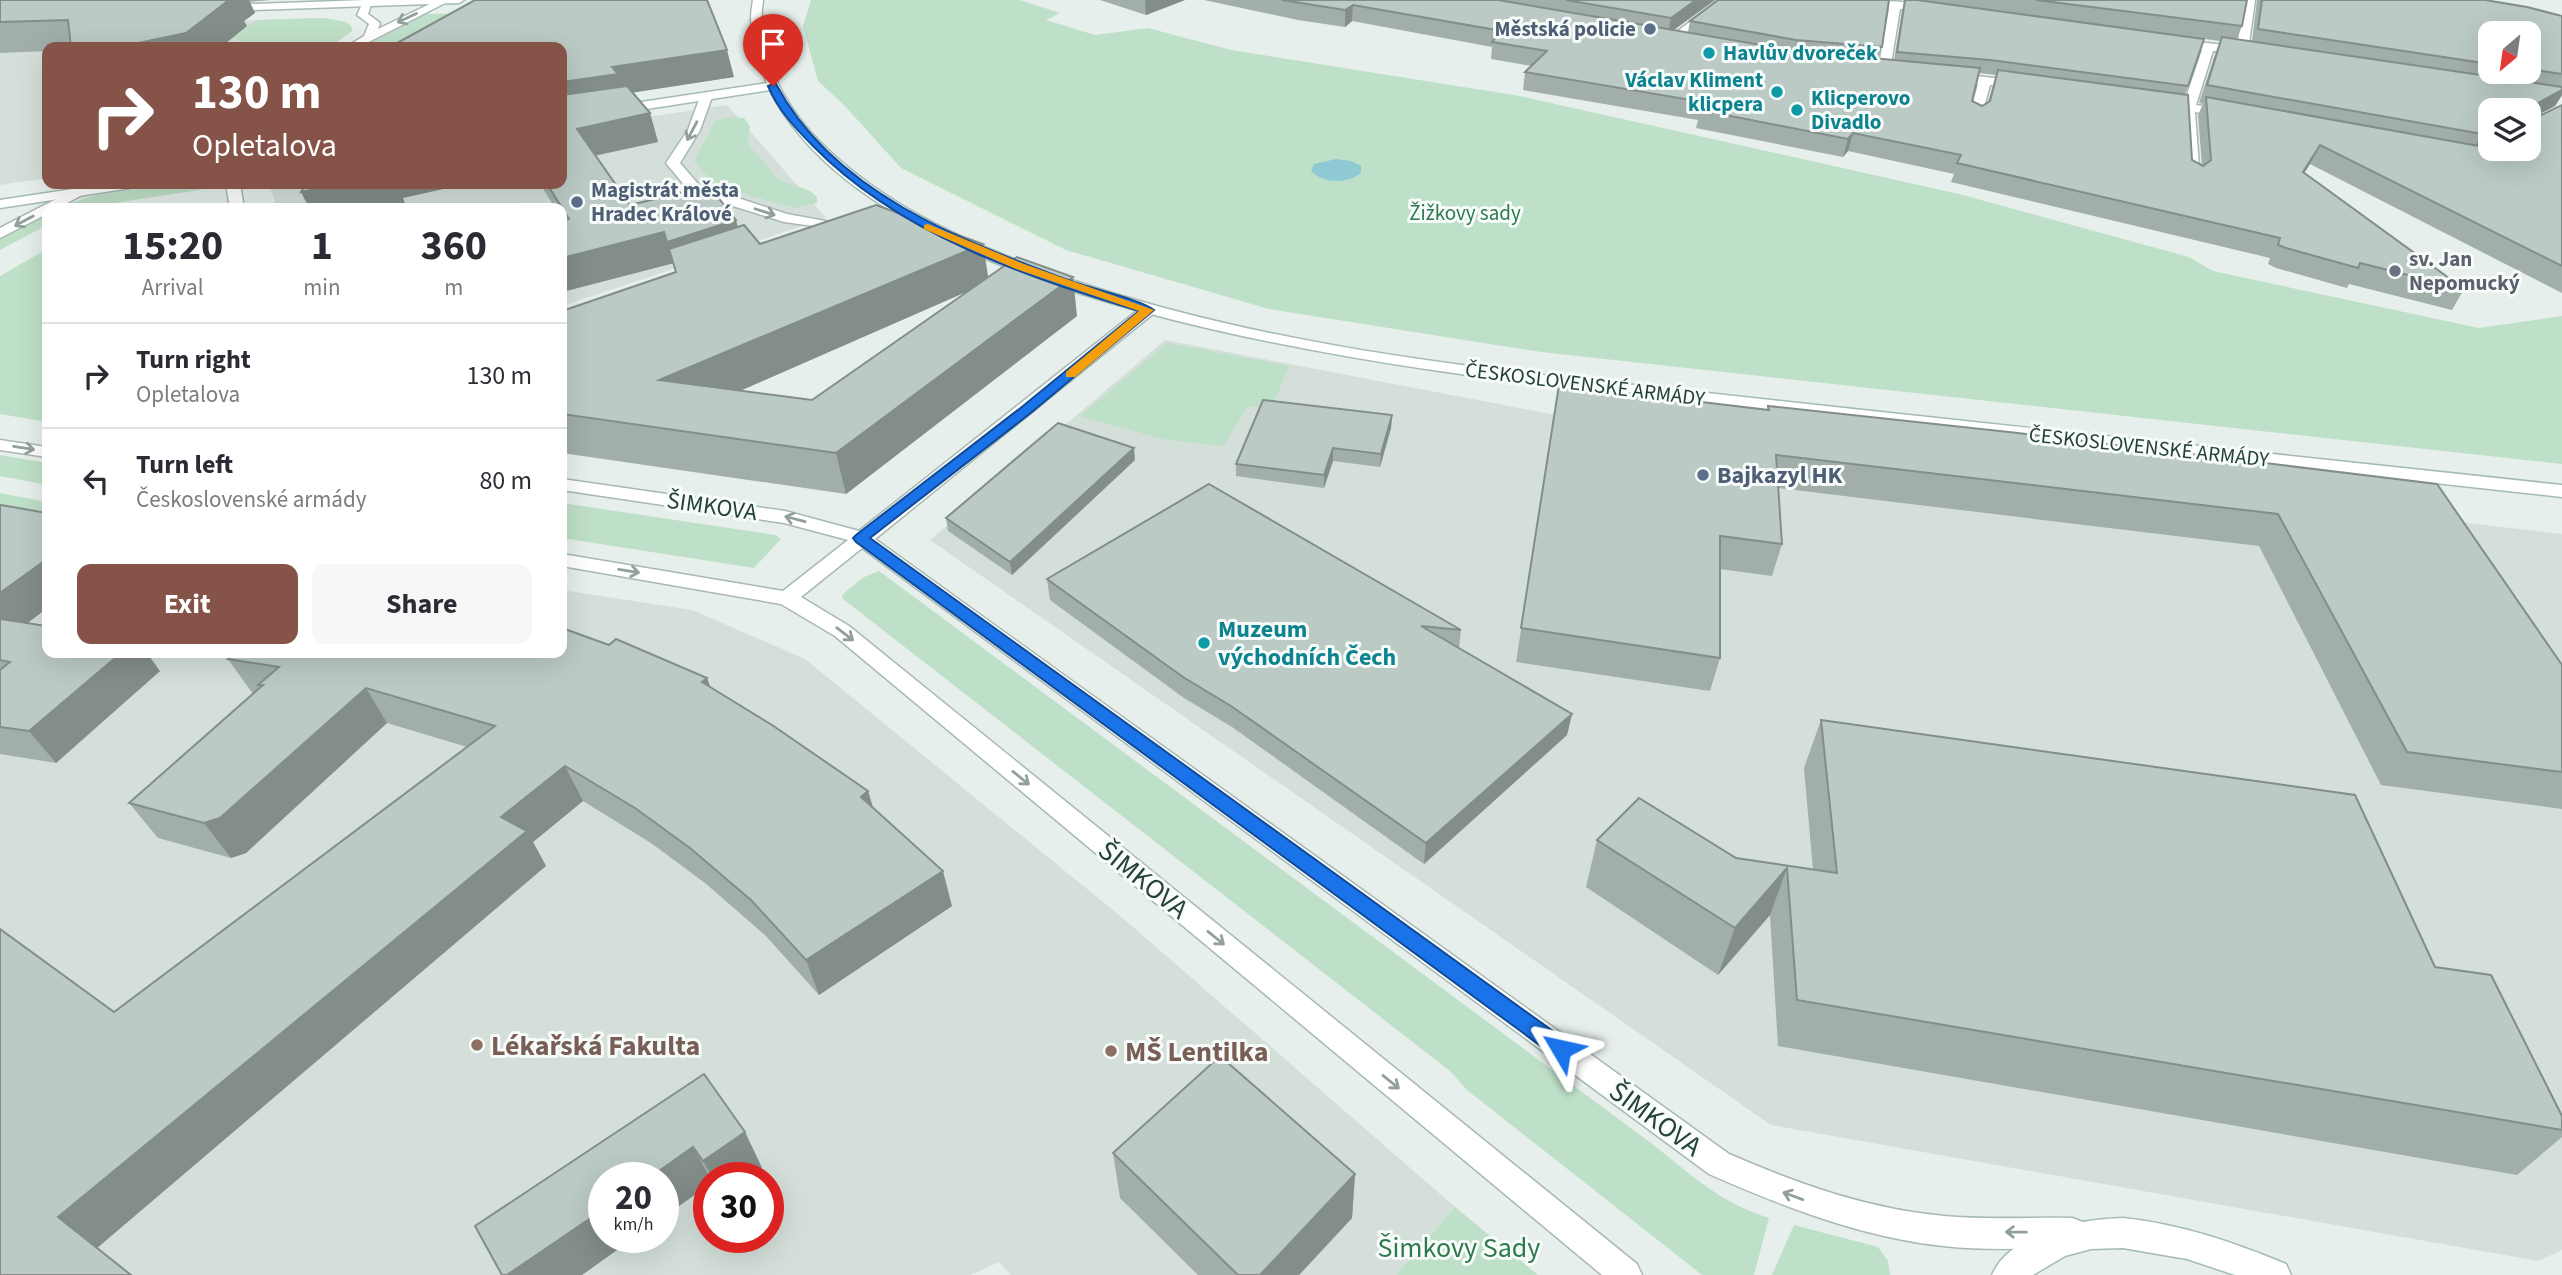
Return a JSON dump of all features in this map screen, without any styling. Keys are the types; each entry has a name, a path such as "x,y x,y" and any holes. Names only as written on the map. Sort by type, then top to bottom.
{"street":[{"path":"361,42 446,0"},
{"path":"208,9 459,0"},
{"name":"ČESKOSLOVENSKÉ ARMÁDY","path":"758,0 753,26 760,54 779,100 816,145 860,184 931,229 976,249 1087,292 1148,310 1329,349 1529,379 2562,491"},
{"path":"1671,41 1726,0"},
{"path":"1843,0 1871,1 1949,12"},
{"path":"2242,50 2250,0"},
{"path":"369,2 362,15 375,23 369,38"},
{"path":"1884,70 1895,4"},
{"path":"2168,42 2255,52"},
{"path":"2193,179 2189,107 2209,47"},
{"path":"1934,75 2039,87"},
{"path":"1975,118 1985,80"},
{"path":"567,117 773,86"},
{"path":"706,97 694,130 673,163 700,195 736,202 784,218 839,224 806,235"},
{"path":"2148,101 2243,117"},
{"path":"59,203 85,189"},
{"path":"0,204 95,189"},
{"path":"876,212 894,207"},
{"path":"0,234 42,212"},
{"path":"787,598 1148,310"},
{"path":"0,445 42,451"},
{"name":"ŠIMKOVA","path":"567,485 785,517 861,538 1719,1164 1824,1208 1886,1223 1945,1231 2145,1234 2195,1245 2275,1275"},
{"name":"ŠIMKOVA","path":"567,561 787,598 842,631 1626,1275"},
{"name":"ŠIMKOVA","path":"2008,1275 2035,1254 2071,1239 2109,1234"},
{"name":"ŠIMKOVA","path":"2232,1257 2266,1275"}],"shaded area":[{"path":"315,18 346,22 352,31 337,42 42,42 42,179 0,185 0,29"},
{"path":"727,105 826,218 567,304 567,203 275,203 271,189 567,189 567,129"},
{"path":"1165,340 1551,414 2562,534 2562,1250 2538,1261 1771,1125 930,540"},
{"name":"Lékařská Fakulta","path":"0,532 42,539 42,658 567,658 567,591 692,610 805,659 1125,920 1455,1207 1396,1275 1011,1275 999,1262 971,1275 130,1275 0,1170"}],"green space":[{"name":"Žižkovy sady","path":"811,0 1020,0 1060,13 1046,20 1095,35 1148,28 1231,50 1520,96 1959,194 2189,257 2213,271 2479,328 2562,316 2562,464 1541,352 1269,309 1066,250 901,168 844,105 818,81 803,26"},
{"path":"474,13 424,42 372,42 425,14"},
{"path":"324,18 346,22 352,31 337,42 241,42 233,38 256,20"},
{"path":"730,117 744,118 750,126 748,144 778,179 810,191 817,197 817,203 796,208 716,186 694,161 715,121"},
{"path":"136,189 202,189 114,203 72,203 92,196"},
{"path":"42,218 42,228 0,250 0,239"},
{"path":"42,252 42,421 0,414 0,276"},
{"path":"1167,343 1289,366 1272,407 1248,407 1223,446 1162,439 1080,416"},
{"path":"0,455 42,462 42,484 0,476"},
{"path":"0,493 42,501 42,539 0,532"},
{"path":"567,504 776,535 781,539 754,568 567,539"},
{"path":"879,571 1696,1179 1722,1197 1769,1218 1754,1275 1702,1275 1467,1090 1450,1071 843,599 842,595 862,578"},
{"name":"Šimkovy Sady","path":"1455,1207 1538,1275 1396,1275"},
{"path":"1794,1225 1878,1247 1888,1261 1890,1275 1772,1275"}],"water":[{"path":"1336,159 1351,161 1361,166 1361,173 1336,181 1322,178 1311,171 1314,164"}],"building":[{"path":"0,0 229,0 186,33 143,42 70,42 68,20 0,22"},
{"path":"475,0 707,0 727,50 612,67 618,74 567,81 567,42 399,42"},
{"path":"1282,0 1498,0 1796,51 1980,68 1972,101 1982,106 1990,101 1998,70 2188,95 2192,160 2203,166 2211,160 2206,97 2478,146 2478,161 2541,161 2541,115 2562,105 2562,266 2320,145 2303,172 2464,289 2360,263 2358,268 2278,245 2280,238 1957,163 1961,155 1853,133 1848,139 1700,110 1709,103 1525,72 1547,51 1492,42 1502,31 1353,5 1345,10"},
{"path":"1566,0 1696,0 1671,18"},
{"path":"1718,0 1889,0 1882,47 1796,40 1690,21"},
{"path":"1905,0 2204,39 2188,86 1990,60 1897,52"},
{"path":"2036,0 2247,0 2242,26"},
{"path":"2262,0 2485,0 2562,16 2562,74 2541,71 2541,21 2478,21 2478,62 2258,29"},
{"path":"2222,37 2478,75 2478,84 2541,84 2562,87 2562,90 2541,101 2541,98 2478,98 2478,133 2207,85"},
{"path":"627,86 650,113 577,129 630,205 709,186 736,220 667,242 664,232 567,257 567,203 559,203 550,189 567,189 567,94"},
{"path":"876,205 983,244 659,380 812,400 1017,257 1073,277 836,453 567,415 567,309 676,272 669,249 744,225 760,244"},
{"path":"1559,385 1769,410 1768,406 2018,433 2437,484 2562,665 2562,772 2407,752 2278,514 1776,455 1782,544 1720,536 1720,658 1521,628"},
{"path":"1263,400 1392,415 1381,454 1333,448 1324,475 1236,464"},
{"path":"1058,423 1134,448 1010,562 946,518"},
{"path":"1209,484 1461,630 1421,626 1572,714 1426,843 1231,706 1183,677 1047,579"},
{"path":"0,506 42,512 42,563 0,593"},
{"path":"0,619 42,625 42,658 115,658 29,731 0,727 0,670 10,662 0,660"},
{"path":"567,630 609,645 616,639 707,678 702,682 772,725 868,791 861,797 943,871 806,960 751,900 690,848 635,808 565,766 501,817 527,831 58,1217 131,1275 0,1275 0,929 114,1012 495,726 366,688 220,818 204,823 129,803 263,685 258,685 279,667 228,659 567,658"},
{"path":"1821,720 2355,795 2435,967 2491,975 2562,1116 2562,1130 1797,1000 1787,868 1735,928 1597,840 1639,798 1736,858 1837,873"},
{"name":"MŠ Lentilka","path":"1220,1056 1355,1174 1260,1275 1238,1275 1113,1153"},
{"path":"704,1074 745,1132 703,1161 693,1147 672,1162 588,1162 588,1220 507,1275 502,1275 475,1226"}],"slow traffic":[{"path":"928,227 976,249 1087,292 1148,310 1070,374"}],"place":[{"name":"Městská policie","path":"1650,29"},
{"name":"Havlův dvoreček","path":"1709,53"},
{"name":"Václav Kliment klicpera","path":"1777,92"},
{"name":"Klicperovo Divadlo","path":"1797,110"},
{"name":"Magistrát města Hradec Králové","path":"577,202"},
{"name":"sv. Jan Nepomucký","path":"2395,271"},
{"name":"Bajkazyl HK","path":"1703,475"},
{"name":"Muzeum východních Čech","path":"1204,643"},
{"name":"Lékařská Fakulta","path":"477,1045"},
{"name":"MŠ Lentilka","path":"1111,1051"}],"route":[{"path":"773,86 779,100 800,127 836,164 860,184 920,223 976,249 1087,292 1148,310 1027,409 861,538 1561,1049"}]}
